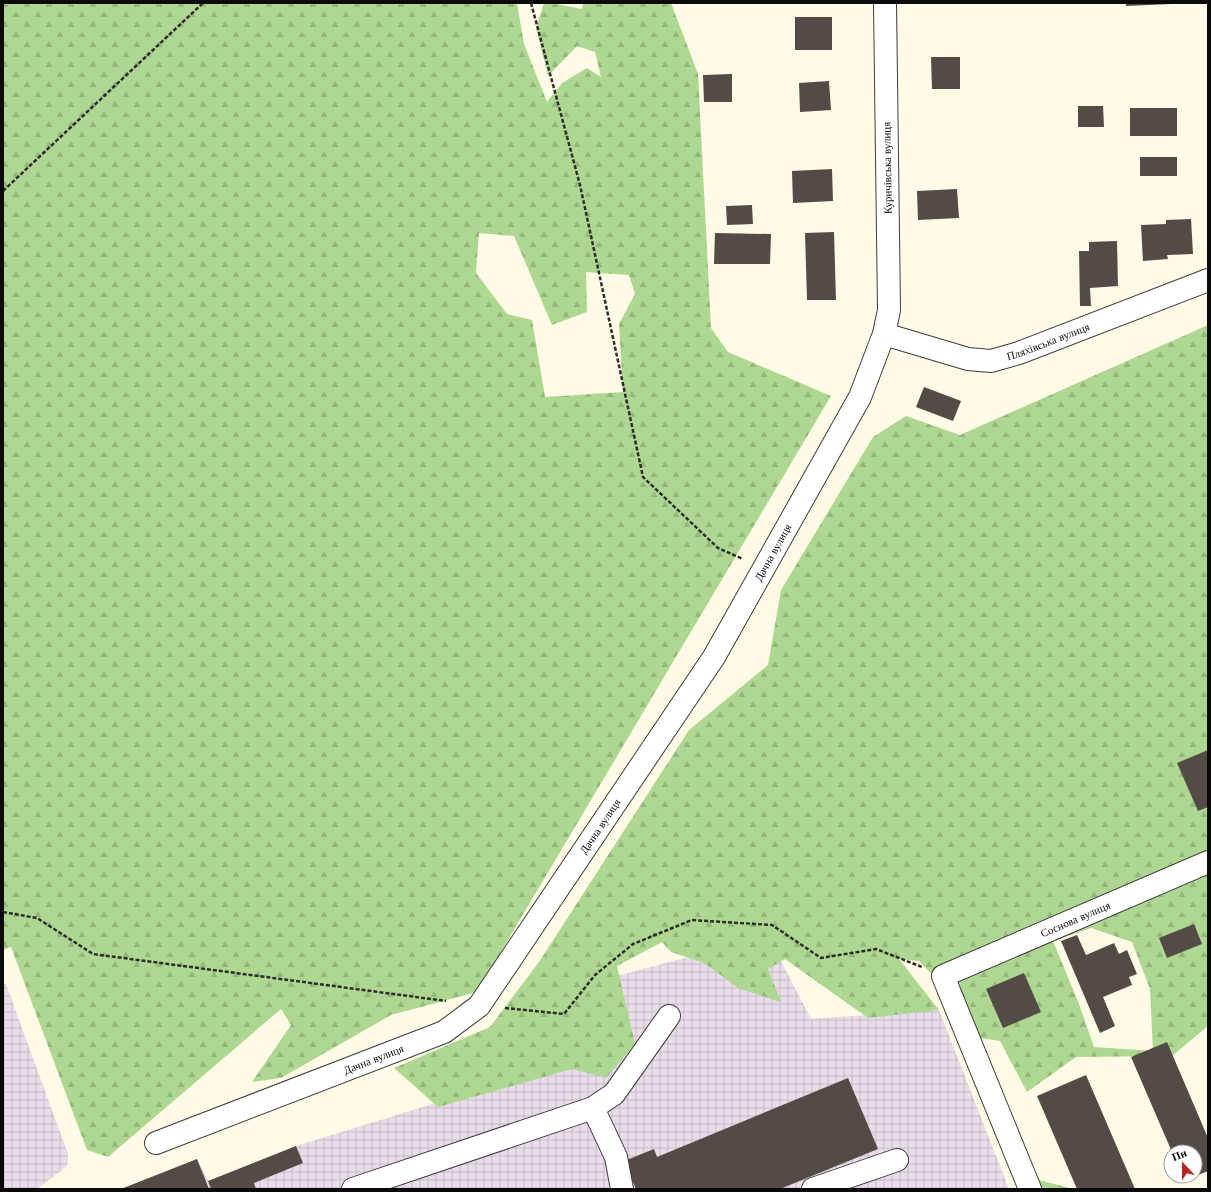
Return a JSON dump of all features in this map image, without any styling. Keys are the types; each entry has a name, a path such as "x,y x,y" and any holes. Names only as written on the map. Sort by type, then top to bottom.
{"street":[{"name":"Куричівська вулиця","path":"884,334 888,310 885,3"},
{"name":"Пляхівська вулиця","path":"884,334 968,359 991,361 1018,353 1208,280"},
{"name":"Дачна вулиця","path":"156,1143 444,1032 480,1006 714,657 860,397 884,334"},
{"name":"Соснова вулиця","path":"943,976 1208,862"},
{"path":"943,976 1030,1189"},
{"path":"353,1189 392,1183 594,1108 614,1094 669,1016"},
{"path":"594,1108 616,1157 622,1189"},
{"path":"813,1189 897,1160"}],"path":[{"path":"3,192 204,3"},
{"path":"531,3 580,185 643,477 718,548 764,568"},
{"path":"3,912 37,918 93,954 480,1006 564,1014 595,975 633,944 692,920 772,925 821,958 876,949 943,976"}],"shaded area":[{"path":"768,936 811,1019 939,1010 1009,1189 121,1189 197,1159 208,1181 296,1146 586,1057 609,978"},
{"path":"3,983 6,984 68,1154 67,1166 37,1189 3,1189"}],"green space":[{"path":"3,3 517,3 524,44 547,102 562,83 587,68 601,77 595,52 577,46 548,76 536,28 544,3 552,3 582,9 583,3 671,3 698,74 711,328 728,352 831,396 477,992 391,1015 281,1078 252,1082 291,1025 281,1009 108,1157 87,1150 11,947 3,950","holes":["479,233 514,236 552,325 587,312 586,272 629,275 635,294 619,324 623,392 545,397 532,320 507,314 476,273"]},
{"path":"1208,325 1208,1026 1172,1056 1076,1057 1027,1092 1000,1041 966,1036 946,989 919,961 899,959 939,1010 868,1018 785,959 768,969 781,1002 740,989 704,963 671,952 662,942 617,966 635,1044 606,1078 572,1069 438,1107 394,1068 490,1027 539,962 689,730 768,665 781,590 873,437 906,416 960,435","holes":["1091,928 1132,942 1150,989 1153,1051 1094,1047 1079,1004 1053,941"]},
{"path":"1039,1180 1073,1189 1028,1189"}],"building":[{"path":"1126,3 1171,3 1171,4 1126,6"},
{"path":"795,17 832,17 832,50 795,50"},
{"path":"931,57 960,57 960,89 932,89"},
{"path":"732,74 732,102 704,102 703,75"},
{"path":"829,81 831,110 800,112 799,83"},
{"path":"1078,106 1103,106 1104,127 1078,127"},
{"path":"1130,108 1177,108 1177,136 1130,136"},
{"path":"1140,157 1177,157 1177,176 1140,176"},
{"path":"832,169 833,201 793,203 792,171"},
{"path":"957,189 959,218 918,220 917,191"},
{"path":"752,205 753,224 727,225 726,206"},
{"path":"1191,219 1193,254 1167,255 1168,259 1143,261 1141,225 1166,224 1166,220"},
{"path":"834,232 836,300 807,300 805,233"},
{"path":"715,233 771,234 770,264 714,264"},
{"path":"1117,241 1118,286 1090,288 1091,306 1080,306 1079,251 1089,251 1089,242"},
{"path":"924,387 961,401 953,421 916,407"},
{"path":"1208,750 1208,807 1198,811 1177,763"},
{"path":"1194,924 1202,944 1167,958 1159,938"},
{"path":"1077,935 1086,955 1114,943 1119,954 1127,950 1137,974 1129,977 1132,985 1103,997 1115,1026 1100,1033 1061,941"},
{"path":"1024,973 1041,1012 1003,1028 986,989"},
{"path":"1167,1042 1208,1138 1208,1171 1203,1173 1203,1144 1169,1144 1131,1057"},
{"path":"1086,1075 1135,1189 1077,1189 1037,1096"},
{"path":"848,1078 878,1149 780,1189 636,1189 624,1161 654,1149 657,1157"},
{"path":"296,1146 303,1163 254,1183 256,1189 211,1189 208,1181"},
{"path":"197,1159 209,1189 121,1189"}]}
